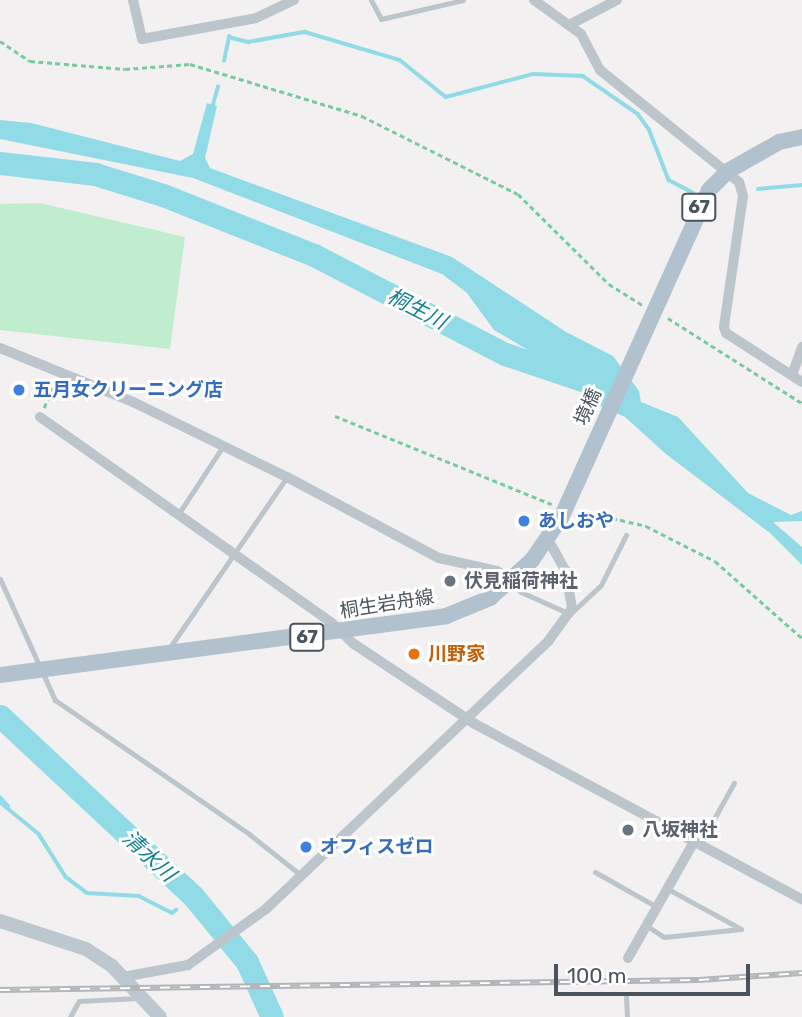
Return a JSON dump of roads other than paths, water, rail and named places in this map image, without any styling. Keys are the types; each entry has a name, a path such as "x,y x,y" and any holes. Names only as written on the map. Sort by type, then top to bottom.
{"main road":[{"name":"67","path":"728,171 779,142 802,137"},
{"name":"境橋","path":"570,507 696,213 728,171"},
{"name":"桐生岩舟線","path":"0,675 342,632 454,613 489,598 509,580 548,539 570,507"}],"street":[{"path":"133,0 142,39 256,18 294,0"},
{"path":"534,0 581,34 600,70 728,171 743,196 724,327 726,333 797,379 802,348"},
{"path":"569,25 617,0"},
{"path":"0,348 133,402 287,477 439,558 497,571 509,580"},
{"path":"40,417 467,719 802,899"},
{"path":"123,977 188,965 236,933 302,876 467,719 570,614 565,570 548,539"},
{"path":"628,958 697,843"},
{"path":"0,921 69,940 123,977 138,998 160,1017"}],"lane":[{"path":"372,0 381,19 463,0"},
{"path":"178,514 223,446"},
{"path":"164,655 287,477"},
{"path":"509,580 521,592 570,614 601,585 626,535"},
{"path":"0,579 55,700 249,834 302,876"},
{"path":"697,843 734,783"},
{"path":"595,872 657,907"},
{"path":"646,926 664,937 741,929 668,889"},
{"path":"626,997 626,1017"},
{"path":"70,1017 79,1001 138,998"}],"water":[{"path":"207,103 217,106 205,158 210,168 452,257 566,332 613,356 639,391 641,402 678,417 748,493 791,515 802,511 802,521 773,522 802,547 802,565 770,533 666,454 625,417 589,401 588,385 494,330 467,293 442,274 193,178 0,139 0,120 31,123 180,161 193,154"}],"waterway":[{"path":"224,61 229,37 248,42 305,32 400,60 446,97 533,74 583,76 638,114 649,129 669,180 693,193"},
{"path":"212,108 218,87"},
{"name":"桐生川","path":"0,163 95,174 163,195 314,255 505,354 609,389"},
{"path":"758,189 802,185"},
{"name":"清水川","path":"0,716 193,896 247,962 272,1017"},
{"path":"0,797 8,806"},
{"path":"0,802 39,834 66,877 87,893 139,896 172,913 176,910"}],"railway":[{"path":"0,990 699,980 802,973"}],"place":[{"name":"五月女クリーニング店","path":"19,390"},
{"name":"あしおや","path":"524,521"},
{"name":"伏見稲荷神社","path":"450,581"},
{"name":"川野家","path":"414,654"},
{"name":"八坂神社","path":"628,830"},
{"name":"オフィスゼロ","path":"306,847"}]}
